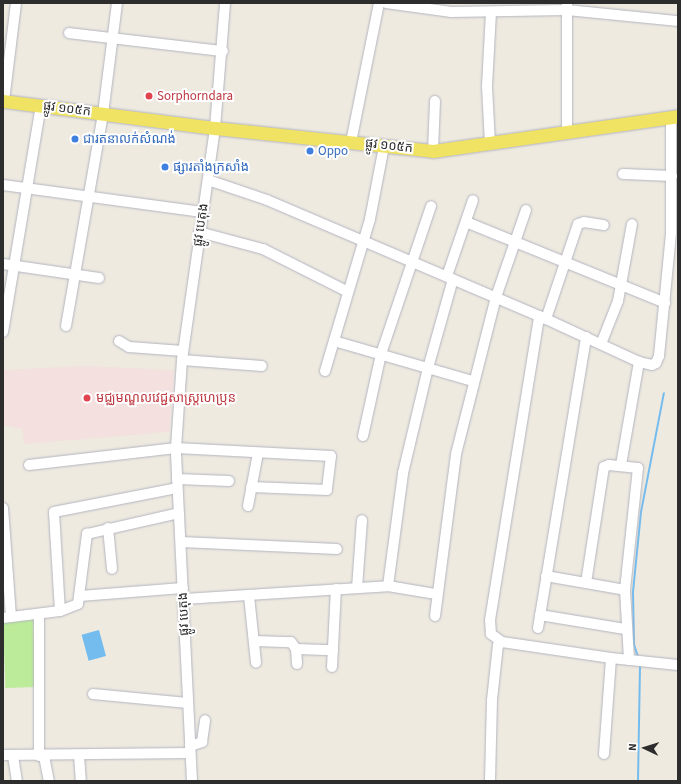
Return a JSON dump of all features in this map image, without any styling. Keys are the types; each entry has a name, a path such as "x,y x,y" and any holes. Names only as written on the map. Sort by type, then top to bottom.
{"main road":[{"name":"ផ្លូវ ១០៥ក","path":"4,101 215,128 433,151 490,144 675,116"}],"street":[{"path":"4,101 16,3"},
{"path":"66,326 87,197 103,114 117,3"},
{"name":"ផ្លូវ បេតុង","path":"192,781 176,448 183,356 215,128 223,51 225,3"},
{"path":"351,142 379,3"},
{"path":"386,3 491,13 567,7 678,21"},
{"path":"567,7 567,132"},
{"path":"490,144 488,79 491,13"},
{"path":"69,33 223,51"},
{"path":"433,151 435,101"},
{"path":"3,332 4,315 29,188 41,106"},
{"path":"208,180 267,200 542,317 639,362 652,365 656,363 659,356 665,303 675,116"},
{"path":"325,371 364,242 384,146"},
{"path":"623,174 672,176"},
{"path":"3,185 202,212"},
{"path":"388,586 403,473 450,277 473,200"},
{"path":"363,436 381,354 411,261 431,206"},
{"path":"435,616 436,594 456,454 473,381 496,297 526,210"},
{"path":"466,222 515,240 665,303"},
{"path":"604,225 584,222 578,224 565,262 542,317 490,620 491,634 502,642 611,658 678,665"},
{"path":"601,344 618,301 632,224"},
{"path":"200,232 263,249 348,292"},
{"path":"3,264 99,278"},
{"path":"538,628 586,338"},
{"path":"119,340 129,347 183,356 262,366"},
{"path":"334,341 473,381"},
{"path":"621,465 639,362"},
{"path":"29,465 176,448 258,453 330,454 327,490 251,487"},
{"path":"248,506 258,453"},
{"path":"586,583 603,469 606,465 621,465 638,468 640,472 625,590 626,629 631,660"},
{"path":"60,611 54,512 177,484 229,481"},
{"path":"3,508 7,617 60,611 72,608 78,604 86,536 108,528 179,513"},
{"path":"357,588 362,520"},
{"path":"108,528 112,569"},
{"path":"181,542 337,549"},
{"path":"546,576 625,590"},
{"path":"184,599 388,586 436,594"},
{"path":"80,596 183,588"},
{"path":"332,666 336,589"},
{"path":"249,596 256,663"},
{"path":"38,614 41,756 49,781"},
{"path":"540,615 626,629"},
{"path":"254,641 288,641 296,649 297,664"},
{"path":"490,781 492,700 498,646 502,642"},
{"path":"296,649 333,650"},
{"path":"604,754 611,658"},
{"path":"93,694 188,703"},
{"path":"17,781 8,756 79,755 190,750 202,742 205,720"},
{"path":"79,755 81,781"}],"shaded area":[{"name":"មជ្ឈមណ្ឌលវេជ្ជសាស្ត្រហេប្រុន","path":"84,366 174,370 169,432 24,444 22,429 3,425 3,370"}],"green space":[{"path":"33,618 35,687 5,688 3,619"}],"water":[{"path":"99,630 106,656 89,661 82,635"}],"waterway":[{"path":"638,657 634,645 633,592 641,512 664,393"},
{"path":"638,781 640,665"}],"place":[{"name":"Sorphorndara","path":"149,96"},
{"name":"ជារតនាលក់សំណង់","path":"75,139"},
{"name":"Oppo","path":"310,151"},
{"name":"ផ្សារតាំងក្រសាំង","path":"165,167"},
{"name":"មជ្ឈមណ្ឌលវេជ្ជសាស្ត្រហេប្រុន","path":"87,398"}]}
